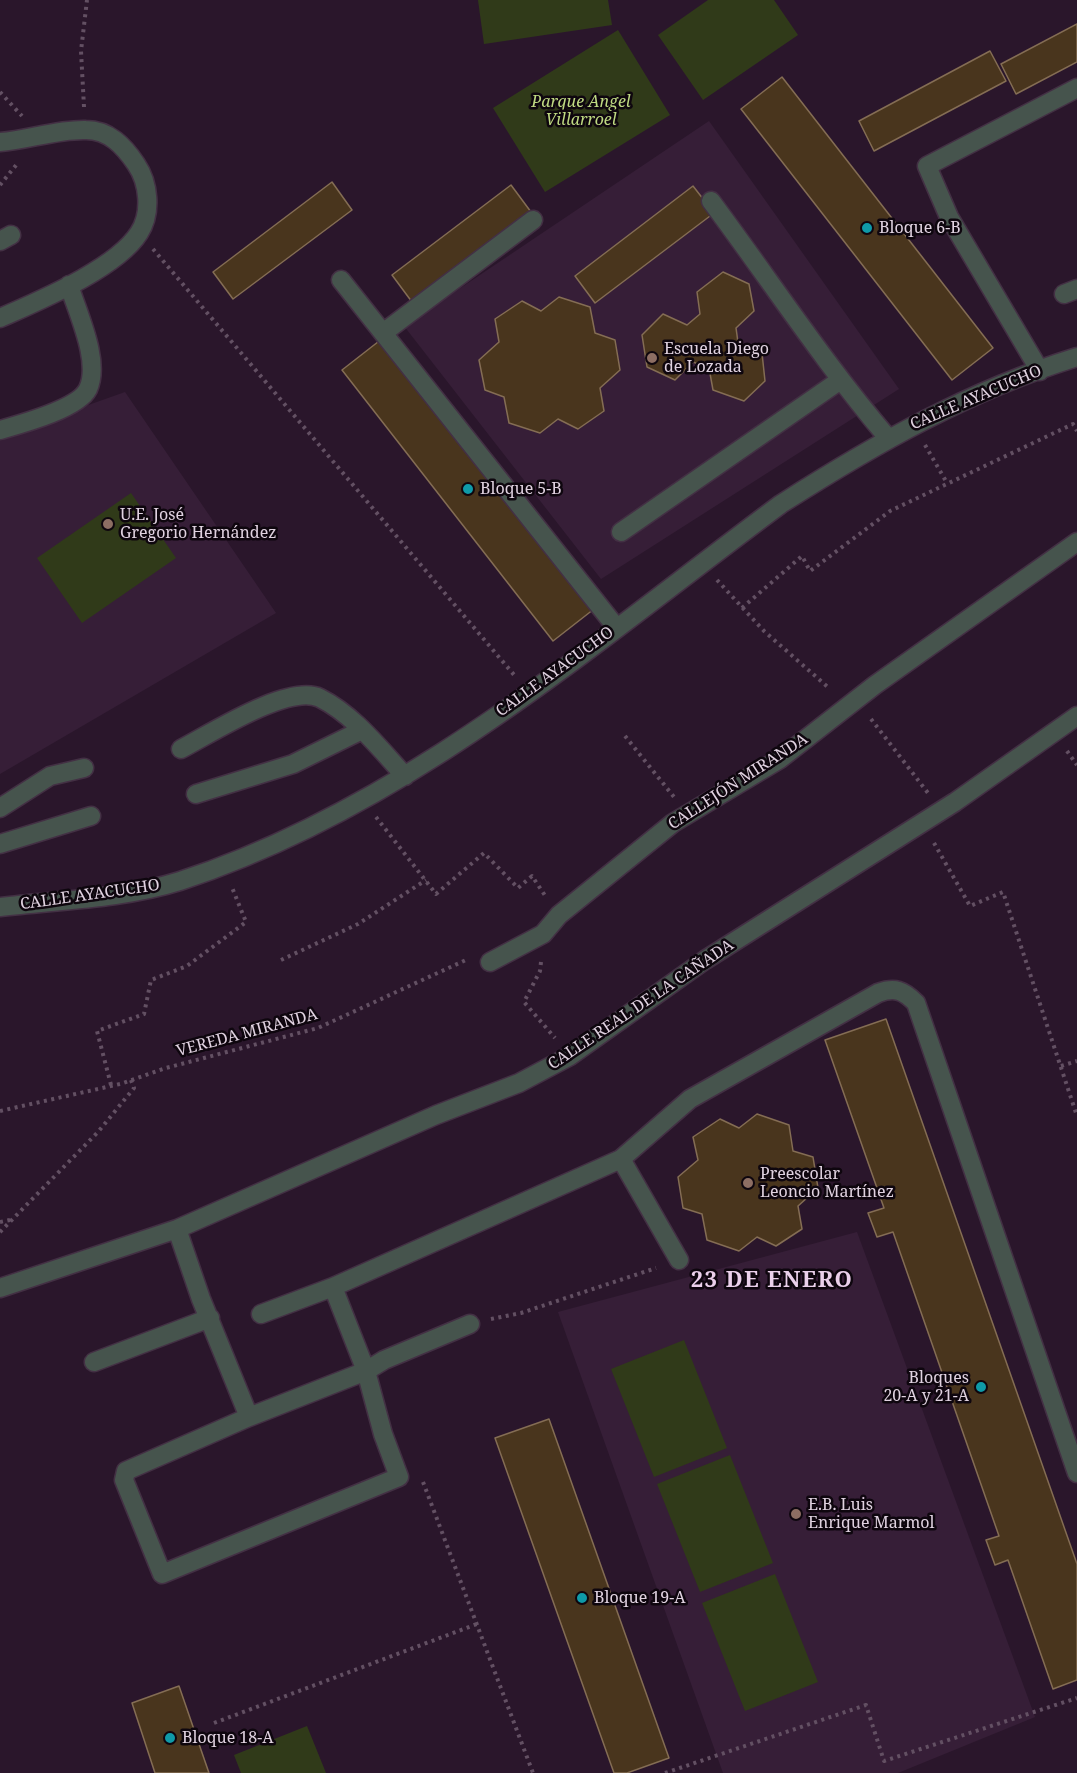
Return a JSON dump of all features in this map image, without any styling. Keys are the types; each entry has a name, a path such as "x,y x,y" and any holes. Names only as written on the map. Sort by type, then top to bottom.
{"street":[{"path":"1040,371 949,217 927,166 1077,88"},
{"path":"0,142 87,130 107,135 124,146 138,167 147,190 146,215 139,233 117,256 46,298 0,318"},
{"path":"711,201 788,304 839,381 888,438"},
{"path":"383,333 533,220"},
{"path":"341,280 616,627"},
{"path":"0,430 33,422 79,399 88,390 91,375 90,349 69,285"},
{"name":"CALLE AYACUCHO","path":"0,907 150,888 178,881 223,864 363,800 405,776 529,693 781,504 913,424 992,387 1077,357"},
{"path":"621,532 839,381"},
{"name":"CALLEJÓN MIRANDA","path":"490,962 543,934 559,915 673,823 780,759 853,703 1077,542"},
{"path":"181,749 277,701 304,695 320,698 362,730 405,776"},
{"name":"CALLE REAL DE LA CAÑADA","path":"0,1288 177,1229 426,1119 519,1083 570,1056 705,960 942,811 1077,716"},
{"path":"196,794 293,764 362,730"},
{"path":"0,808 50,776 84,768"},
{"path":"0,844 91,816"},
{"path":"261,1314 333,1287 621,1159 690,1100 878,993 891,989 905,992 916,1003 1077,1473"},
{"path":"621,1159 679,1260"},
{"path":"177,1229 249,1417"},
{"path":"333,1287 366,1371 383,1434 399,1477 162,1574 124,1480 126,1471 249,1417 366,1371 384,1360 470,1324"},
{"path":"94,1362 210,1318"}],"path":[{"path":"87,0 81,76 87,130"},
{"path":"139,233 529,693"},
{"path":"913,424 947,483"},
{"path":"742,608 802,556 810,571 890,511 1073,424 1077,431"},
{"path":"702,563 764,631 853,703 942,811"},
{"path":"625,736 688,814"},
{"path":"363,800 436,894 484,853 518,888 532,876 559,915"},
{"path":"923,823 970,906 1003,892 1077,1116"},
{"path":"111,1085 97,1031 144,1014 151,980 187,966 246,922 223,864"},
{"path":"281,960 358,924 426,880"},
{"path":"543,934 540,971 524,1002 570,1056"},
{"name":"VEREDA MIRANDA","path":"0,1111 131,1080 318,1028 475,955 490,962"},
{"path":"1061,1066 1077,1061"},
{"path":"0,1232 98,1132 134,1088 131,1080"},
{"path":"0,1222 11,1220"},
{"path":"470,1324 521,1313 679,1260"},
{"path":"422,1480 533,1773"},
{"path":"214,1723 477,1624"},
{"path":"665,1773 866,1705 884,1761 1077,1698"}],"shaded area":[{"name":"Escuela Diego de Lozada","path":"709,121 899,389 601,579 404,326"},
{"name":"U.E. José Gregorio Hernández","path":"125,392 276,613 0,774 0,435"},
{"name":"E.B. Luis Enrique Marmol","path":"857,1232 1035,1717 898,1773 723,1773 558,1312"}],"green space":[{"path":"478,0 608,0 612,25 484,44"},
{"path":"708,0 774,0 798,35 703,100 658,35"},
{"name":"Parque Angel Villarroel","path":"618,30 670,115 545,192 493,108"},
{"path":"131,493 176,558 82,623 37,558"},
{"path":"684,1340 727,1448 654,1477 611,1369"},
{"path":"730,1455 773,1563 700,1592 657,1484"},
{"path":"775,1574 818,1682 745,1711 702,1603"},
{"path":"307,1726 326,1773 241,1773 234,1755"}],"building":[{"path":"1077,24 1077,62 1016,94 1001,64"},
{"path":"990,51 1006,81 874,151 859,121"},
{"name":"Bloque 6-B","path":"782,77 993,348 952,380 741,109"},
{"path":"332,182 352,210 233,299 213,272"},
{"path":"511,185 531,212 412,302 392,275"},
{"path":"693,186 714,213 595,303 575,276"},
{"path":"723,272 749,284 754,311 736,328 738,343 762,353 765,381 744,401 713,390 709,368 693,362 675,380 647,367 642,335 663,314 687,325 700,314 697,292"},
{"path":"559,297 590,307 595,333 615,340 620,370 600,388 604,411 578,429 558,419 540,433 509,423 504,397 485,390 479,360 499,342 495,319 522,301 541,311"},
{"name":"Bloque 5-B","path":"383,338 594,609 553,641 342,370"},
{"name":"Bloques 20-A y 21-A","path":"886,1019 1077,1564 1077,1680 1053,1689 1008,1560 995,1565 986,1540 999,1536 893,1232 877,1237 868,1213 884,1208 825,1040"},
{"name":"Preescolar Leoncio Martínez","path":"757,1114 789,1125 793,1151 813,1157 818,1188 798,1206 802,1229 776,1246 757,1237 739,1251 707,1240 702,1214 683,1208 678,1177 698,1160 693,1137 720,1119 739,1128"},
{"name":"Bloque 19-A","path":"549,1419 669,1758 627,1773 614,1773 495,1438"},
{"name":"Bloque 18-A","path":"179,1686 209,1773 155,1773 132,1703"}],"place":[{"name":"Bloque 6-B","path":"867,228"},
{"name":"Escuela Diego de Lozada","path":"652,358"},
{"name":"Bloque 5-B","path":"468,489"},
{"name":"U.E. José Gregorio Hernández","path":"108,524"},
{"name":"Preescolar Leoncio Martínez","path":"748,1183"},
{"name":"Bloques 20-A y 21-A","path":"981,1387"},
{"name":"E.B. Luis Enrique Marmol","path":"796,1514"},
{"name":"Bloque 19-A","path":"582,1598"},
{"name":"Bloque 18-A","path":"170,1738"}],"district":[{"name":"23 DE ENERO","path":"772,1281"}]}
